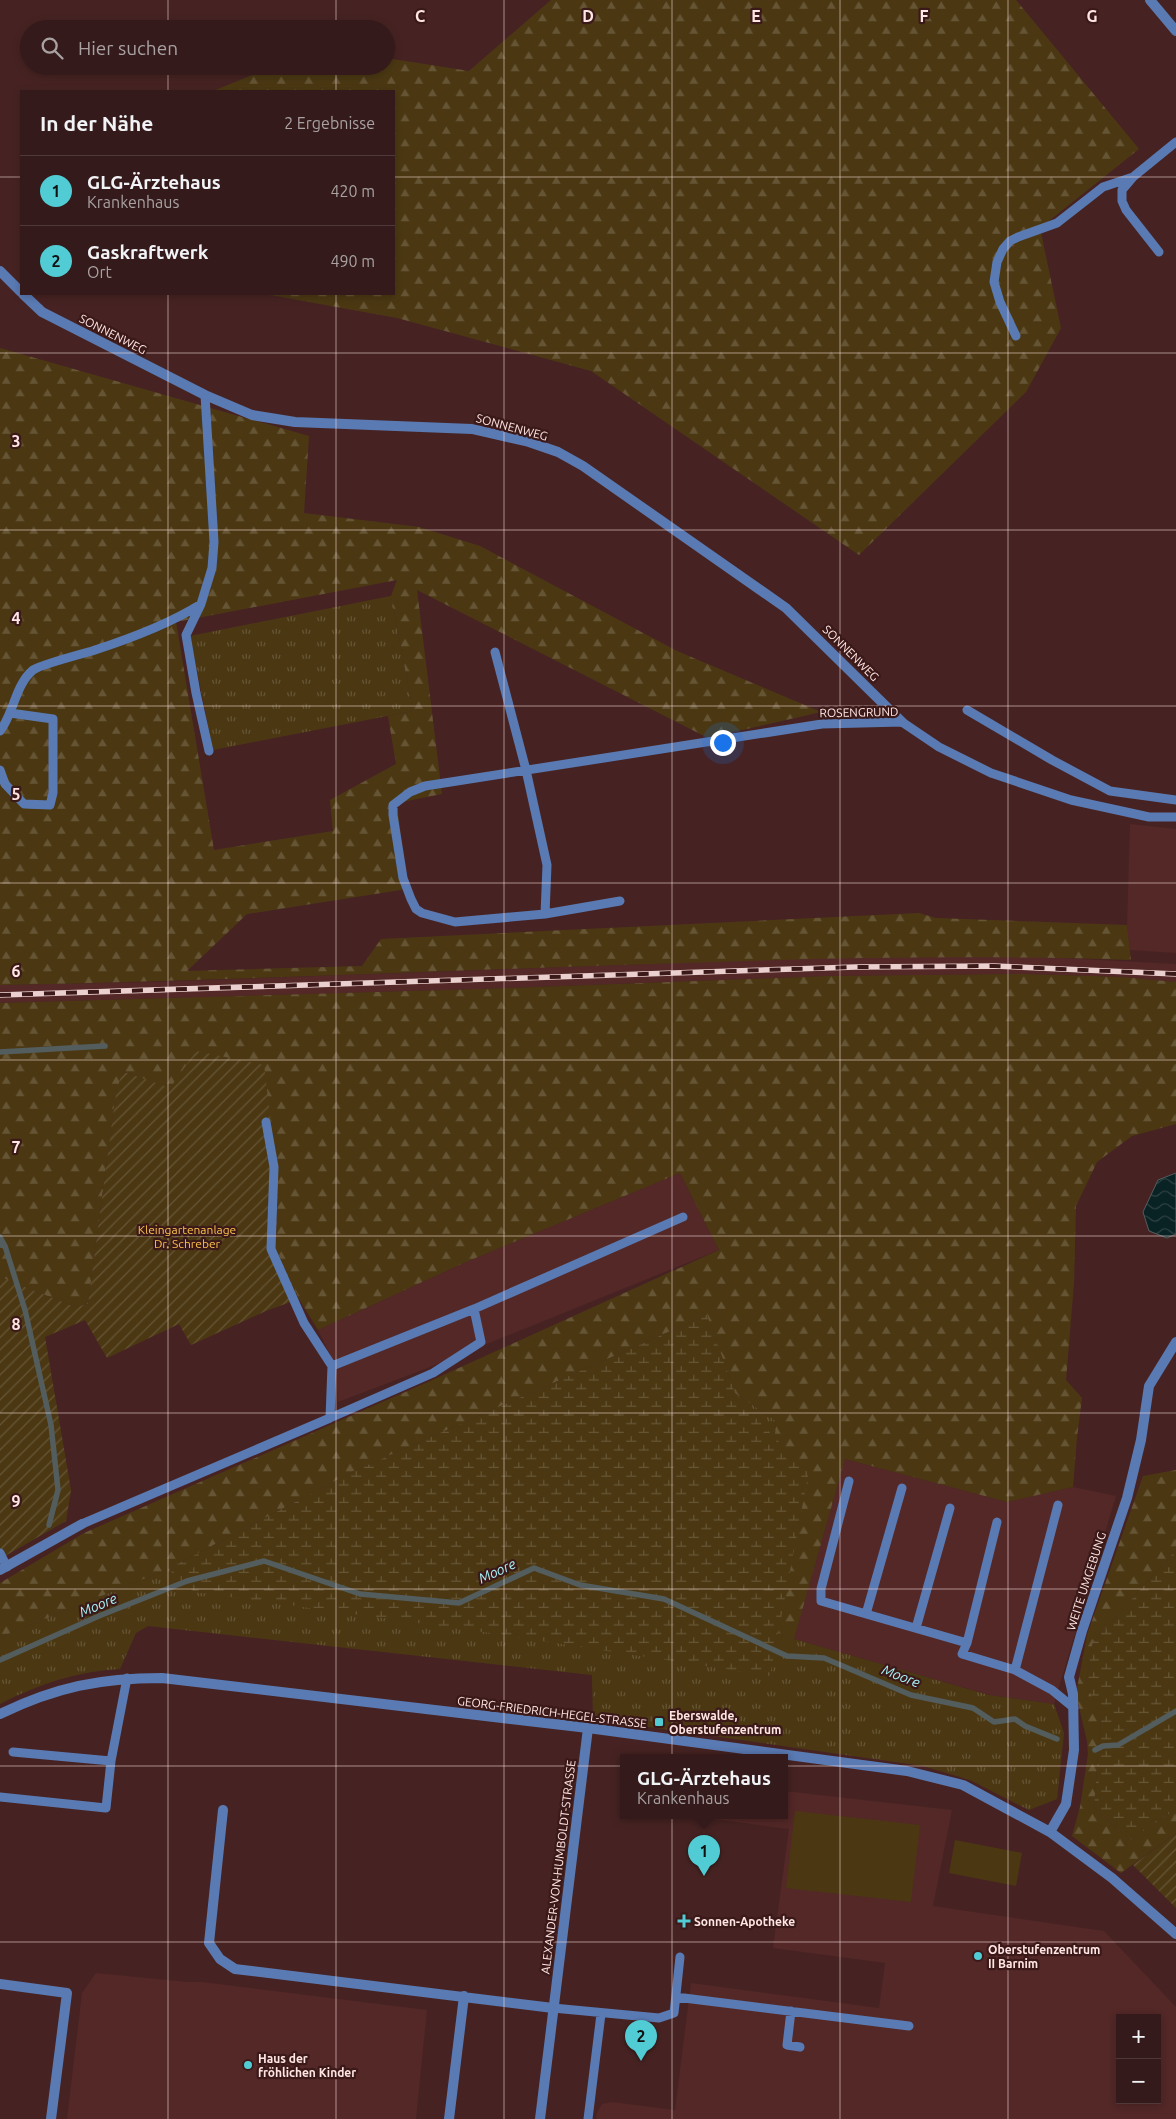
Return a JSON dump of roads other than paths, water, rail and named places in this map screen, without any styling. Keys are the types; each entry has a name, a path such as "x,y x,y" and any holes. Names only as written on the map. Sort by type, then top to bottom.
{"street":[{"path":"1150,0 1176,31"},
{"name":"SONNENWEG","path":"0,271 20,291"},
{"name":"SONNENWEG","path":"24,295 42,312 205,396 252,415 295,422 472,429 528,442 558,452 583,466 786,608 902,722"},
{"name":"WEITE UMGEBUNG","path":"1050,1832 1066,1804 1074,1750 1074,1708 1069,1677 1082,1631 1127,1498 1141,1440 1149,1386 1176,1342"},
{"path":"3,1568 82,1524"},
{"name":"GEORG-FRIEDRICH-HEGEL-STRASSE","path":"0,1714 26,1701 63,1688 103,1680 162,1678 588,1728 781,1754"},
{"name":"ALEXANDER-VON-HUMBOLDT-STRASSE","path":"540,2119 588,1728"},
{"name":"GEORG-FRIEDRICH-HEGEL-STRASSE","path":"788,1755 907,1771 962,1785 1050,1832 1112,1878 1176,1934"},
{"path":"223,1810 209,1944 220,1959 234,1969 553,2008"},
{"path":"0,1984 67,1993 51,2119"},
{"path":"449,2119 464,1996"}],"lane":[{"path":"1159,252 1126,210 1122,201 1122,190 1133,177 1176,142"},
{"path":"1016,336 1000,302 994,282 997,262 1003,249 1010,241 1018,237 1058,223 1103,187 1133,177"},
{"path":"205,396 214,542 212,568 201,604 186,635 209,751"},
{"path":"0,731 10,713 18,692 34,670 107,646 188,612 201,604"},
{"path":"495,652 526,770 546,865 546,914"},
{"path":"967,710 1052,760 1110,791 1126,795 1176,800"},
{"path":"0,770 5,784 24,804 50,805 53,794 53,719 10,713"},
{"name":"ROSENGRUND","path":"526,770 822,724 902,722 939,747 991,773 1071,800 1149,817 1176,817"},
{"path":"526,770 425,786 410,792 393,805 403,878 410,899 416,909 422,913 456,922 546,914 620,901"},
{"path":"266,1122 274,1167 271,1249 304,1323 332,1366 330,1418"},
{"path":"332,1366 474,1309 683,1217"},
{"path":"82,1524 432,1373 481,1342 474,1309"},
{"path":"849,1481 821,1589 821,1601 967,1643"},
{"path":"866,1614 902,1488"},
{"path":"1015,1670 1058,1505"},
{"path":"916,1628 950,1508"},
{"path":"997,1522 967,1643 962,1654 1015,1670 1052,1690 1074,1708"},
{"path":"0,1553 3,1568"},
{"path":"0,1797 106,1808 111,1761 128,1678"},
{"path":"14,1752 111,1761"},
{"path":"553,2008 659,2018 674,2013 680,1957"},
{"path":"676,1997 909,2026"},
{"path":"791,2011 787,2045 800,2047"},
{"path":"588,2119 601,2014"}],"water":[{"path":"1176,1173 1176,1234 1167,1238 1149,1231 1143,1212 1158,1180"}],"waterway":[{"path":"0,1052 105,1046"},
{"path":"0,1237 5,1246"},
{"path":"0,1245 5,1246 25,1310 51,1425 58,1490 49,1525"},
{"name":"Moore","path":"0,1660 99,1616 187,1581 264,1561 360,1594 459,1603 534,1568 580,1585 664,1599 787,1656 824,1658 911,1695 973,1708 994,1722 1015,1719 1025,1726 1057,1739"},
{"name":"Moore","path":"1095,1750 1103,1746 1118,1745 1176,1711"}],"railway":[{"path":"0,995 856,967 994,966 1176,974"}],"place":[{"name":"Eberswalde, Oberstufenzentrum","path":"659,1722"},
{"name":"GLG-Ärztehaus","path":"704,1876"},
{"name":"Sonnen-Apotheke","path":"684,1921"},
{"name":"Oberstufenzentrum II Barnim","path":"978,1956"},
{"name":"Gaskraftwerk","path":"641,2061"},
{"name":"Haus der fröhlichen Kinder","path":"248,2065"}],"park label":[{"name":"Kleingartenanlage Dr. Schreber","path":"187,1236"}]}
